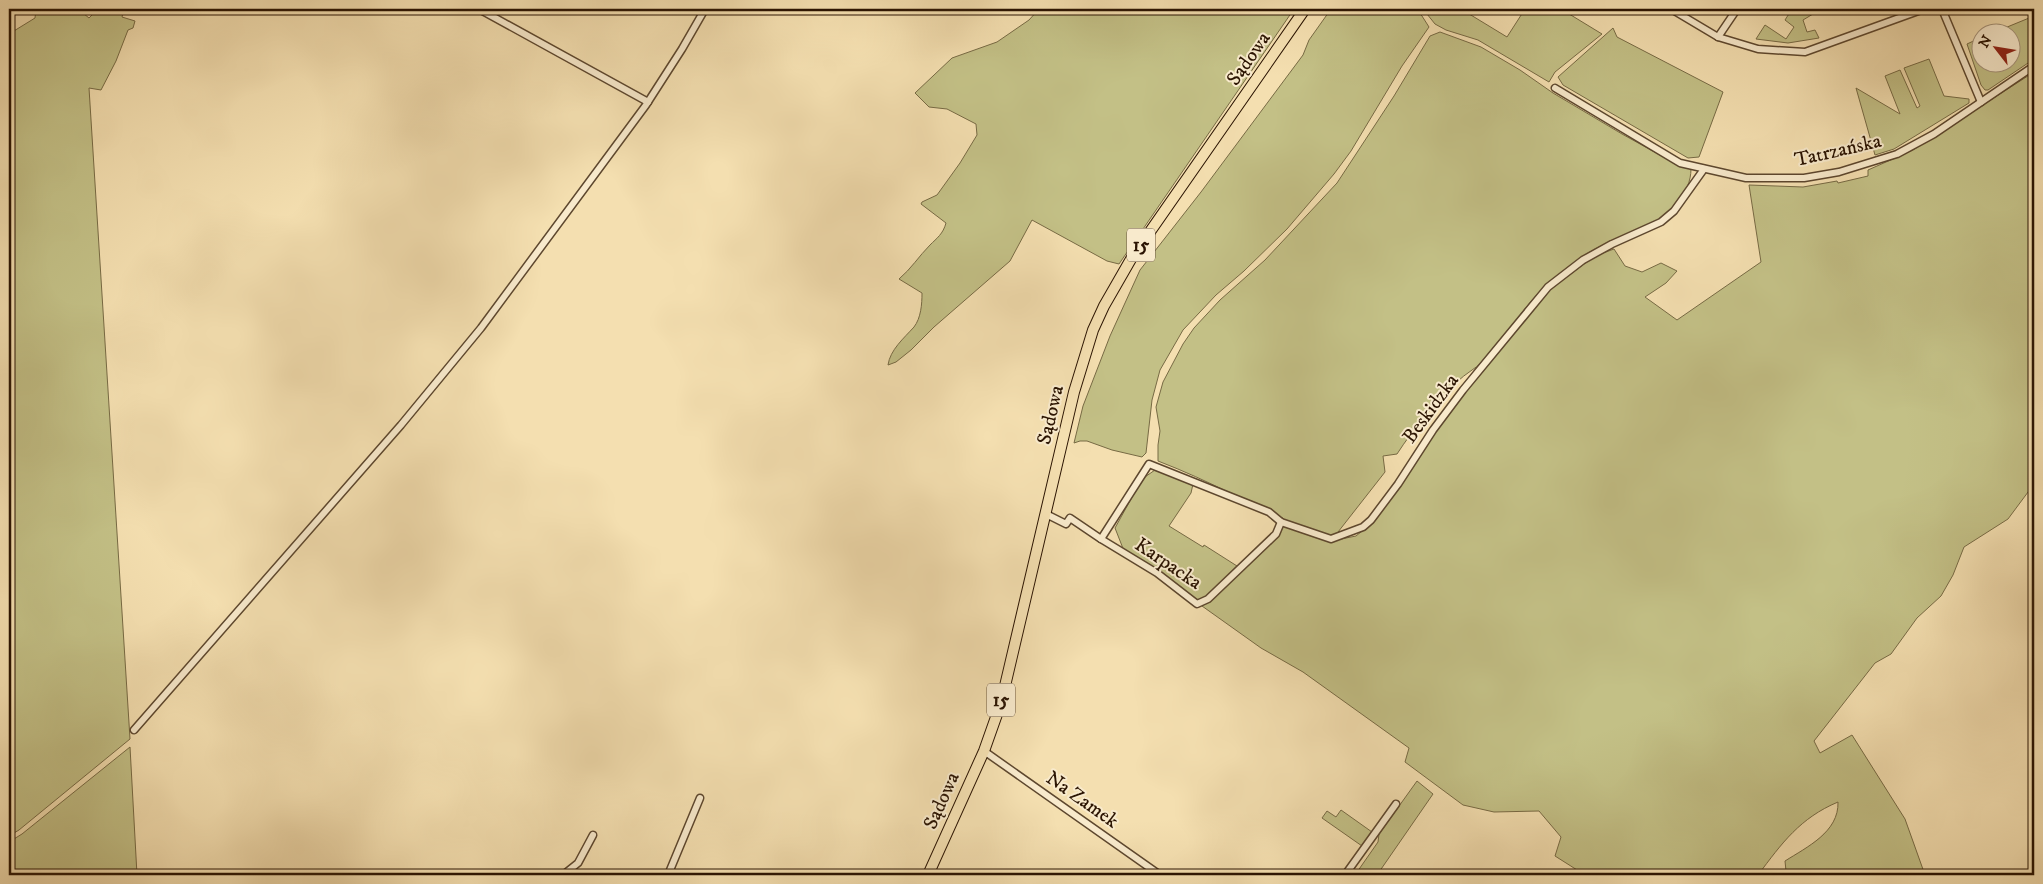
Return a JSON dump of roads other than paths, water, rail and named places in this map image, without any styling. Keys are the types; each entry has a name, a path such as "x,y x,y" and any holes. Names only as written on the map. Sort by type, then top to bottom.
{"main road":[{"name":"Sądowa","path":"928,875 984,751 1001,703 1074,392 1093,330 1104,306 1131,259 1305,9"}],"street":[{"path":"479,9 648,102"},
{"path":"134,730 438,381 481,328 648,102 705,9"},
{"path":"1671,9 1718,37 1758,49 1805,52 1924,9"},
{"path":"1718,37 1736,9"},
{"path":"1942,9 1981,102"},
{"name":"Tatrzańska","path":"1555,88 1680,163 1746,178 1804,178 1839,172 1879,161 1915,145 2034,66"},
{"name":"Beskidzka","path":"1101,540 1149,464 1269,512 1281,522 1331,539 1362,527 1371,520 1398,484 1433,430 1463,390 1548,287 1583,260 1612,244 1661,222 1674,211 1704,169"},
{"name":"Karpacka","path":"1046,514 1066,524 1070,518 1101,540 1157,573 1197,604 1208,599 1276,534 1281,522"},
{"name":"Na Zamek","path":"984,751 1160,875"},
{"path":"668,875 700,798"},
{"path":"1345,875 1396,804"},
{"path":"564,875 578,863 593,834"}]}
